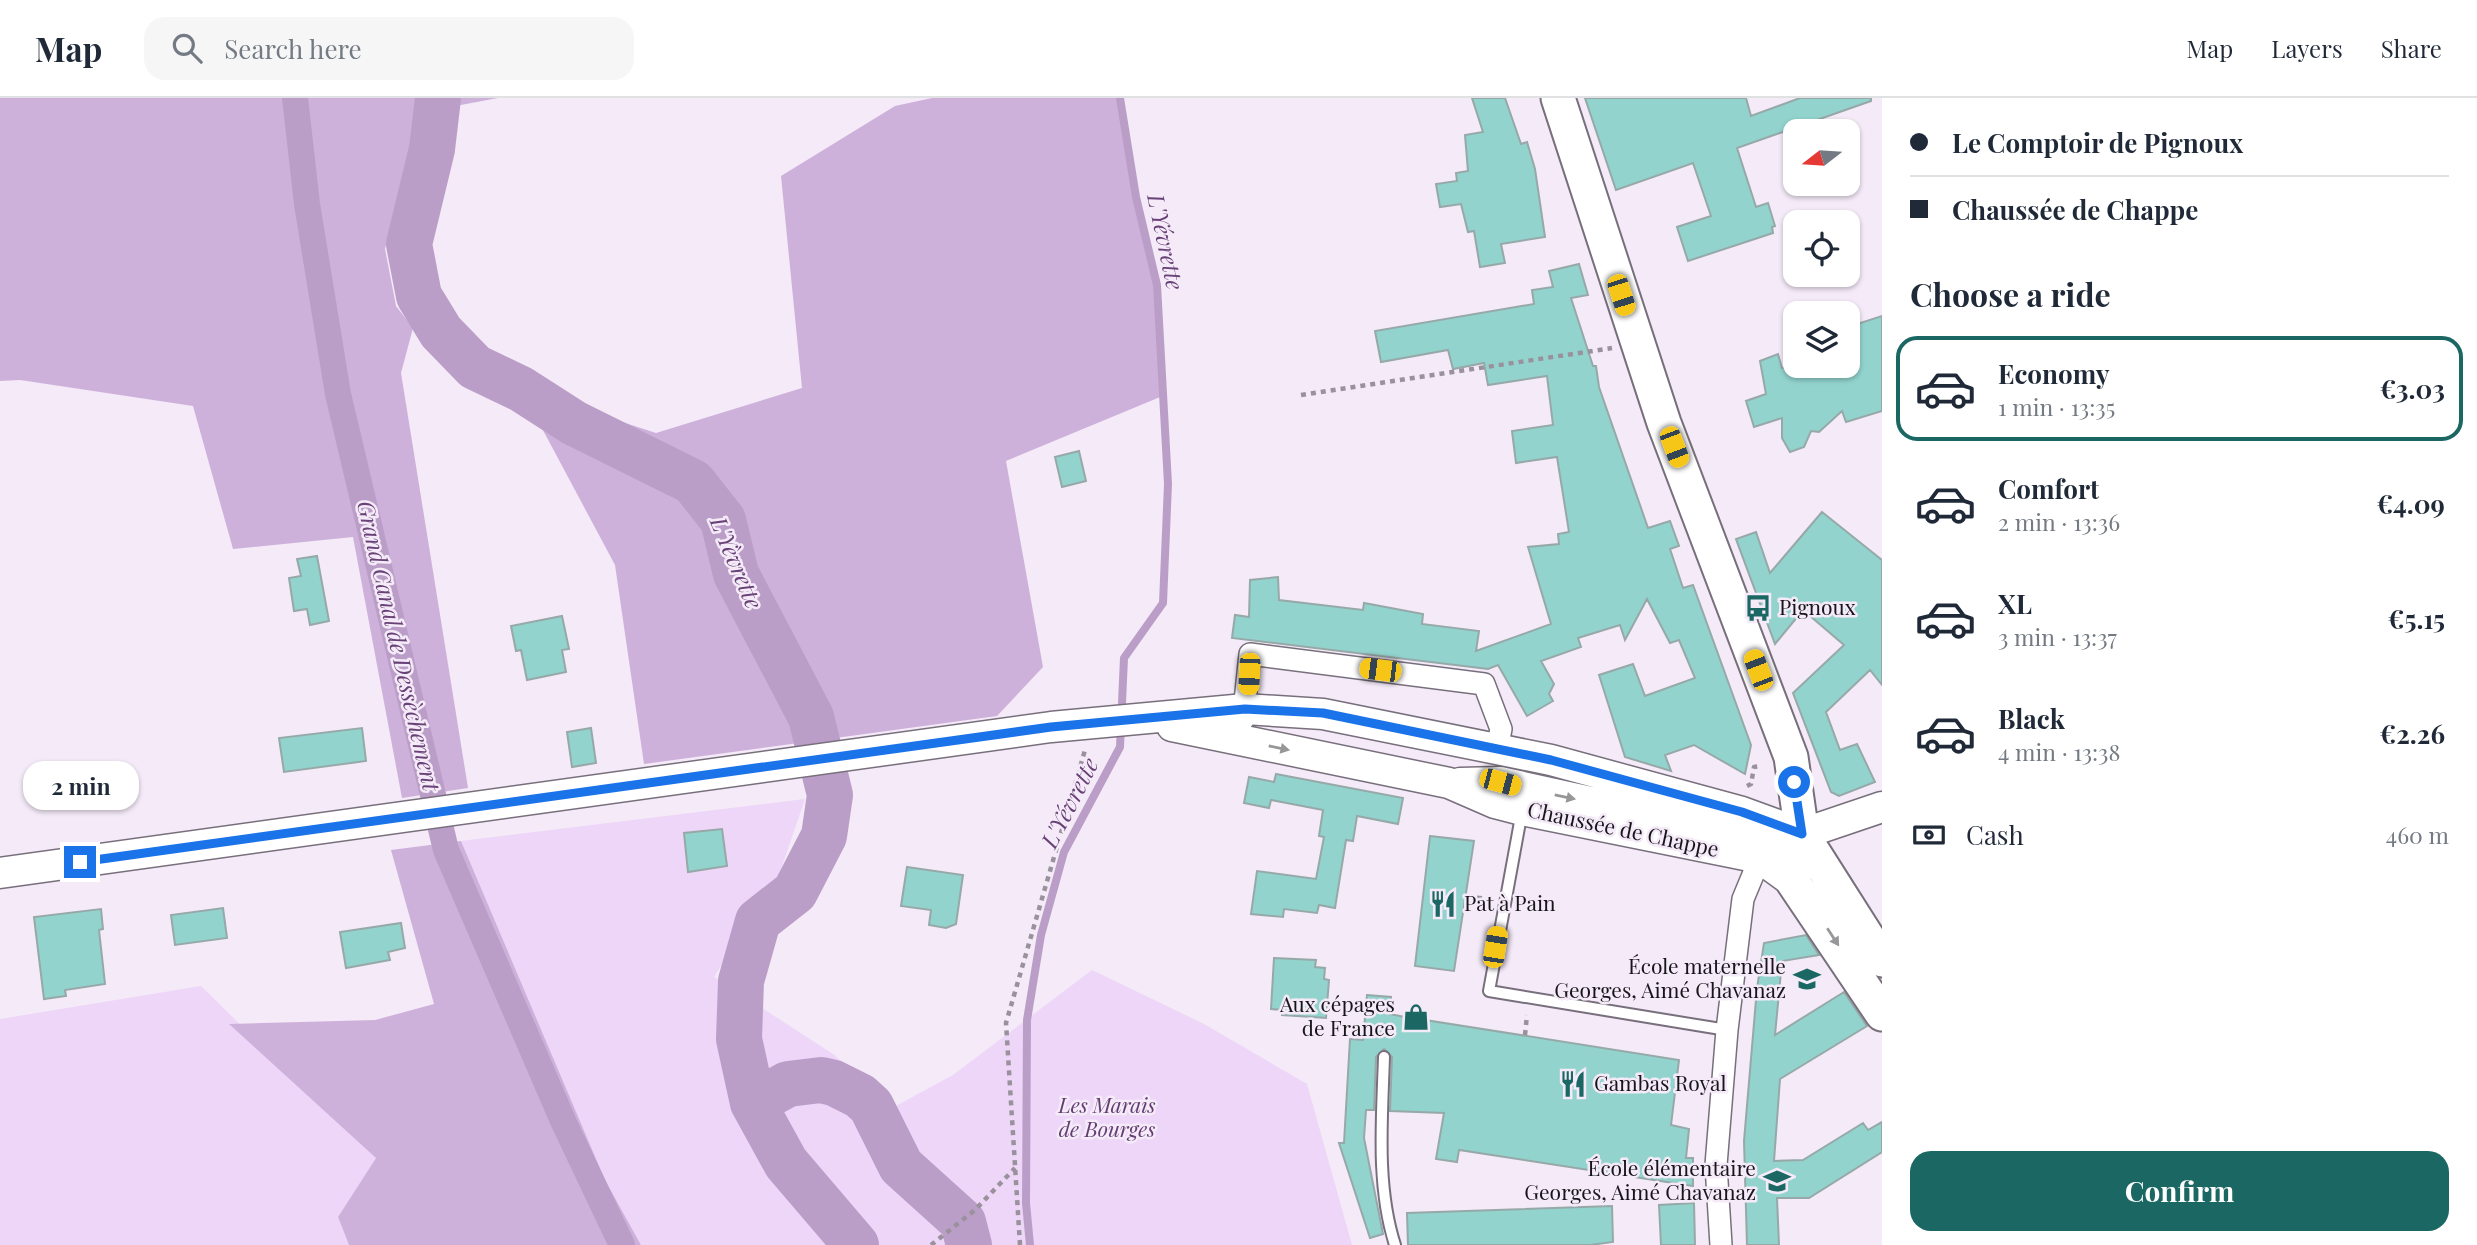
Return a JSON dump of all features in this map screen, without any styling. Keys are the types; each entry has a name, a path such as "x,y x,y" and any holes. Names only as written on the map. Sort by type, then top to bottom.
{"main road":[{"path":"1558,98 1637,345 1791,757 1802,834 1793,882"},
{"name":"Chaussée de Chappe","path":"0,873 399,816 1091,723 1245,709 1323,713 1497,749 1742,812 1802,834"},
{"name":"Chaussée de Chappe","path":"1140,720 1449,783 1500,782 1524,799 1760,858"},
{"name":"Chaussée de Chappe","path":"1524,799 1732,833 1802,834"},
{"path":"1882,807 1802,834 1760,858 1793,882 1882,1014"},
{"path":"1802,834 1882,960"}],"street":[{"path":"1240,740 1250,654 1484,684 1502,729 1497,749"},
{"path":"1721,1245 1716,1165 1727,1030 1743,899 1760,858"}],"lane":[{"path":"1524,799 1489,991 1727,1030"},
{"path":"1384,1057 1381,1139 1388,1223 1395,1245"}],"path":[{"path":"1301,395 1637,345"},
{"path":"1020,1245 1006,1023 1091,723"},
{"path":"1737,790 1751,784 1754,767 1761,766"},
{"path":"931,1245 975,1210 1015,1168"}],"green space":[{"name":"Les Marais de Bourges","path":"805,799 780,872 714,977 833,1054 894,1107 953,1075 1092,970 1204,1024 1307,1084 1352,1245 641,1245 605,1180 461,841"},
{"path":"201,986 376,1158 338,1217 349,1245 0,1245 0,1019"}],"shaded area":[{"path":"0,98 498,98 418,113 385,249 396,306 413,328 401,373 468,788 402,798 353,537 233,549 193,406 20,380 0,381"},
{"path":"932,98 1120,98 1136,197 1157,285 1165,395 1006,461 1043,667 997,716 644,764 615,565 521,389 656,433 802,388 781,176 895,106"},
{"path":"461,841 605,1180 641,1245 349,1245 338,1217 376,1158 229,1024 375,1020 434,1004 391,850"}],"building":[{"path":"1472,98 1505,98 1521,144 1527,142 1535,169 1545,237 1501,244 1505,263 1480,267 1474,231 1468,232 1461,204 1440,207 1436,184 1457,181 1456,173 1468,171 1465,135 1483,132"},
{"path":"1585,98 1746,98 1751,116 1800,98 1871,98 1871,101 1820,119 1783,119 1783,132 1737,148 1756,207 1768,203 1775,226 1772,227 1773,233 1688,261 1677,227 1711,216 1693,163 1616,190"},
{"path":"1579,264 1588,295 1571,298 1593,366 1596,366 1599,387 1648,528 1670,521 1679,546 1670,549 1683,588 1693,585 1751,745 1745,774 1694,745 1665,755 1671,771 1625,757 1599,675 1633,664 1645,696 1695,678 1679,640 1670,643 1647,599 1625,640 1620,625 1578,638 1581,647 1541,661 1554,684 1549,694 1553,701 1527,716 1498,665 1488,669 1232,638 1235,615 1249,617 1250,580 1278,577 1279,600 1363,610 1364,603 1423,614 1422,624 1479,631 1476,651 1551,624 1528,547 1559,544 1558,534 1569,532 1557,457 1516,463 1512,431 1553,425 1547,376 1488,385 1484,363 1453,369 1448,350 1381,362 1375,331 1534,304 1532,290 1553,287 1549,271"},
{"path":"1882,316 1882,411 1846,422 1842,411 1819,432 1811,431 1804,447 1790,452 1782,438 1782,418 1754,427 1746,401 1766,394 1760,361 1778,354 1783,378 1860,378 1860,323"},
{"path":"1079,451 1086,481 1062,487 1055,457"},
{"path":"1822,512 1882,560 1882,685 1870,670 1826,712 1840,750 1857,744 1875,782 1839,796 1831,792 1793,693 1844,645 1803,610 1775,644 1736,539 1756,532 1770,573"},
{"path":"317,556 329,621 310,625 307,609 294,611 289,578 301,576 297,559"},
{"path":"562,616 569,649 562,650 566,672 527,680 521,650 516,651 511,626"},
{"path":"362,728 366,761 284,772 279,738"},
{"path":"591,728 596,763 572,767 567,732"},
{"path":"1276,774 1403,798 1398,824 1357,816 1353,841 1346,840 1335,908 1319,905 1317,913 1284,909 1283,917 1251,914 1257,871 1316,879 1324,837 1319,836 1323,810 1271,800 1269,808 1244,803 1249,777 1274,782"},
{"path":"722,829 727,866 688,872 684,833"},
{"name":"Pat à Pain","path":"1430,836 1474,841 1454,971 1415,966"},
{"path":"907,867 963,875 956,924 946,928 929,925 931,910 901,906"},
{"path":"223,908 227,938 175,945 171,915"},
{"path":"101,909 103,929 99,930 105,984 65,990 66,996 44,999 34,917"},
{"path":"401,923 405,948 388,952 390,960 346,968 340,932"},
{"path":"1806,935 1819,955 1782,961 1775,1035 1844,992 1867,1026 1780,1079 1774,1161 1803,1160 1863,1123 1868,1130 1882,1122 1882,1152 1809,1198 1777,1198 1779,1245 1747,1245 1744,1141 1757,988 1764,943"},
{"path":"1274,958 1316,960 1315,967 1325,968 1324,979 1329,980 1326,1018 1282,1015 1282,1010 1271,1009"},
{"path":"1367,995 1391,997 1389,1014 1679,1060 1671,1125 1689,1129 1686,1158 1693,1158 1693,1186 1459,1150 1457,1162 1436,1159 1444,1113 1390,1111 1392,1057 1384,1049 1376,1057 1374,1110 1366,1110 1364,1138 1383,1234 1370,1238 1339,1143 1344,1143 1350,1039 1363,1040"},
{"path":"1694,1203 1695,1245 1661,1245 1659,1205"},
{"path":"1612,1206 1613,1242 1590,1245 1408,1245 1407,1213"}],"waterway":[{"name":"Grand Canal de Dessèchement","path":"295,98 307,204 338,394 446,850 564,1123 622,1245"},
{"name":"L'Yèvrette","path":"438,98 432,149 409,244 419,296 441,332 475,367 521,389 574,423 693,482 723,520 736,574 811,717 830,795 824,836 795,892 758,921 741,981 739,1039 753,1103 786,1163 856,1245"},
{"name":"L'Yévrette","path":"1030,1245 1026,1203 1027,1020 1041,935 1064,852 1120,747 1124,658 1163,603 1168,484 1157,285 1136,197 1120,98"},
{"path":"753,1103 788,1084 821,1080 834,1083 860,1096 871,1106 901,1166 963,1222 969,1245"}],"place":[{"name":"Pignoux","path":"1758,608"},
{"name":"Pat à Pain","path":"1443,904"},
{"name":"École maternelle Georges, Aimé Chavanaz","path":"1807,979"},
{"name":"Aux cépages de France","path":"1416,1017"},
{"name":"Gambas Royal","path":"1573,1084"},
{"name":"École élémentaire Georges, Aimé Chavanaz","path":"1777,1181"}],"route":[{"path":"80,862 1051,727 1245,709 1323,713 1551,760 1742,812 1802,834 1794,782"}]}
